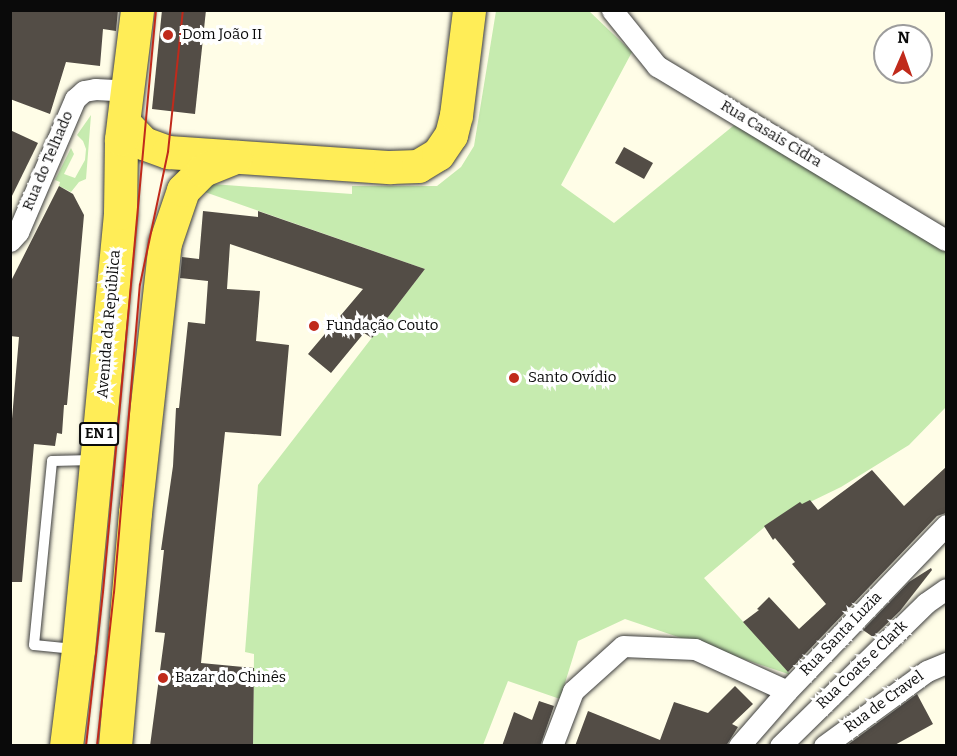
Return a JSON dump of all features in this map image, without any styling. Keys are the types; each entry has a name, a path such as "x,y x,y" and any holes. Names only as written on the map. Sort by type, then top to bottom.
{"main road":[{"name":"Avenida da República","path":"66,746 78,650 120,213 121,139 129,91 137,10"},
{"path":"124,123 143,143 168,152 390,167 418,166 438,154 451,135 456,115 469,10"},
{"name":"EN 1","path":"115,746 135,513 156,306 165,243 183,190 203,170 235,157"}],"street":[{"name":"Rua Casais Cidra","path":"612,10 657,66 946,240"},
{"name":"Rua do Telhado","path":"10,241 18,232 75,99 84,91 95,89 129,91"},
{"name":"Rua Santa Luzia","path":"739,746 787,691 946,525"},
{"name":"Rua Coats e Clark","path":"780,746 926,603 946,589"},
{"path":"552,746 573,691 623,646 695,648 787,691"},
{"name":"Rua de Cravel","path":"824,746 927,671 946,663"}],"lane":[{"path":"78,650 34,645 35,633 52,461 96,460"}],"green space":[{"name":"Santo Ovídio","path":"496,11 589,11 632,52 561,185 614,223 738,122 946,252 946,407 909,445 841,487 773,520 704,578 791,675 625,619 578,641 560,699 508,681 483,745 253,745 254,654 245,652 258,485 425,269 202,191 212,184 352,194 352,186 437,186 461,167 474,146"},
{"path":"91,115 86,179 79,182 71,192 59,186 60,182 55,180 71,148 74,154 64,174 75,178 85,160 86,149 83,141 77,135"}],"building":[{"path":"10,10 118,10 116,31 103,29 100,66 66,62 50,114 10,99"},
{"path":"162,10 206,10 195,114 152,109"},
{"path":"10,130 38,143 10,200"},
{"path":"624,147 653,163 644,179 615,163"},
{"path":"59,186 73,194 84,215 67,405 64,405 62,434 57,433 55,446 34,444 22,582 10,582 10,442 19,337 10,336 10,283"},
{"path":"203,211 258,217 258,211 425,269 372,338 364,333 331,373 308,354 363,289 230,244 227,289 260,291 256,341 289,345 281,436 225,432 201,663 254,668 253,746 150,746 165,633 155,632 164,550 161,550 173,466 176,408 179,408 188,322 205,324 208,281 180,278 182,257 199,259"},
{"path":"946,467 946,513 937,516 788,672 743,622 759,610 757,609 769,597 799,629 826,604 792,564 795,562 775,538 773,540 764,526 800,502 802,504 810,500 818,510 872,470 904,506"},
{"path":"931,568 932,570 900,611 873,637 863,630 909,582"},
{"path":"735,686 753,704 732,724 738,727 726,746 575,746 588,711 660,740 674,702 708,713"},
{"path":"917,694 933,724 893,746 846,746"},
{"path":"539,701 554,706 540,746 502,746 514,712 532,720"}],"tram line":[{"path":"86,746 103,592 156,10"},
{"path":"97,746 114,593 140,285 168,152 183,10"}],"place":[{"name":"Dom João II","path":"168,35"},
{"name":"Fundação Couto","path":"314,326"},
{"name":"Santo Ovídio","path":"514,378"},
{"name":"Bazar do Chinês","path":"163,678"}]}
